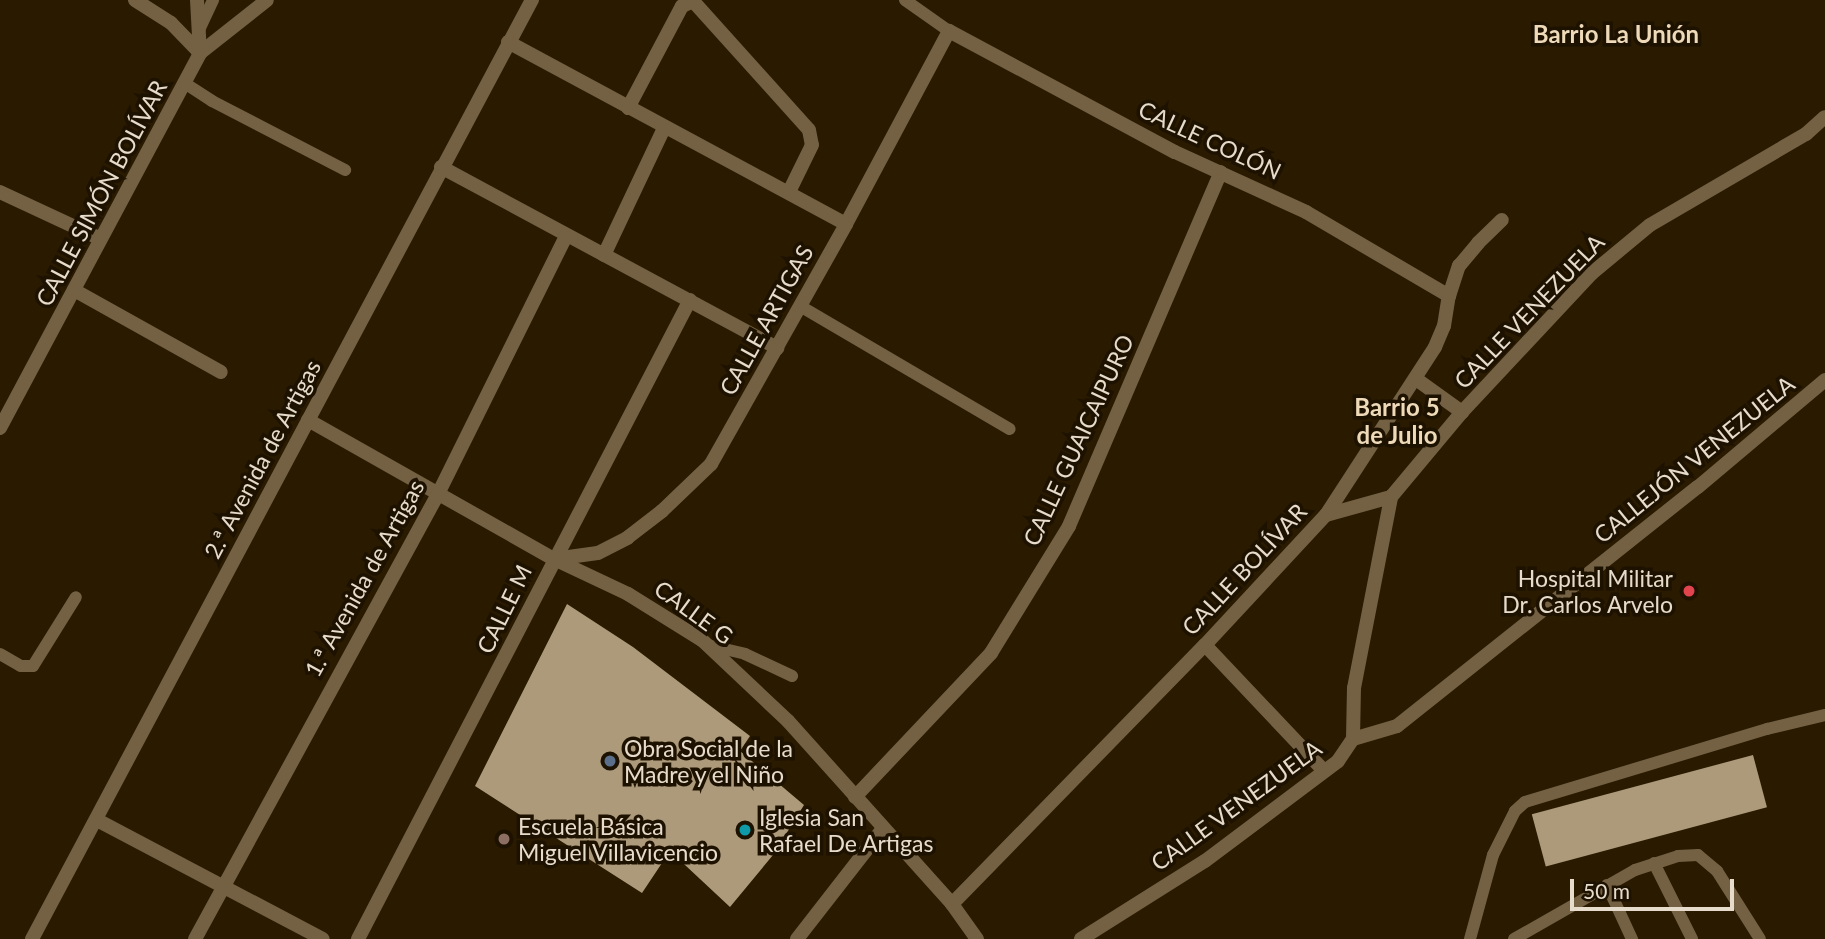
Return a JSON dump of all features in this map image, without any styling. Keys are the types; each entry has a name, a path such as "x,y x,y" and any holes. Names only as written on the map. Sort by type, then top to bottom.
{"street":[{"path":"135,0 172,23 200,53"},
{"path":"197,0 200,53"},
{"name":"CALLE SIMÓN BOLÍVAR","path":"0,428 186,84 200,53 267,0"},
{"name":"2.ª Avenida de Artigas","path":"32,939 532,0"},
{"path":"628,108 687,3 693,1 809,130 812,145 789,192"},
{"name":"CALLE COLÓN","path":"949,31 1175,152 1306,212 1449,296"},
{"name":"CALLE ARTIGAS","path":"554,559 598,553 627,538 687,489 711,464 846,224 949,31"},
{"path":"508,42 846,224"},
{"name":"CALLE VENEZUELA","path":"1081,939 1205,861 1338,761 1353,739 1354,688 1391,497 1462,412 1592,272 1650,225 1806,134 1825,117"},
{"path":"604,256 664,128"},
{"path":"441,167 777,348"},
{"name":"CALLE GUAICAIPURO","path":"855,797 991,653 1069,526 1221,172"},
{"path":"0,192 101,239"},
{"name":"CALLE BOLÍVAR","path":"952,904 1205,645 1326,515 1416,379 1444,326 1449,296 1460,266 1469,252 1502,220"},
{"name":"1.ª Avenida de Artigas","path":"195,939 438,494 566,236"},
{"path":"74,290 221,372"},
{"name":"CALLE M","path":"358,939 690,300"},
{"path":"1416,379 1462,412"},
{"name":"CALLEJÓN VENEZUELA","path":"1353,739 1397,726 1698,487 1825,380"},
{"name":"CALLE G","path":"308,420 554,559 628,594 666,616 707,645 788,721 882,830 952,904 977,939"},
{"path":"1326,515 1391,497"},
{"path":"1205,645 1324,771"},
{"path":"97,820 323,939"},
{"path":"797,939 882,830"}],"lane":[{"path":"200,28 213,0"},
{"path":"905,0 949,31"},
{"path":"186,84 212,101 345,170"},
{"path":"800,306 1010,429"},
{"path":"0,654 21,666 33,666 76,597"},
{"path":"707,645 745,654 792,677"},
{"path":"1470,939 1493,855 1515,811 1525,802 1754,733 1825,715"},
{"path":"1514,939 1607,886 1654,863 1678,856 1698,855 1717,871 1760,939"},
{"path":"1654,863 1692,939"},
{"path":"1607,886 1632,939"}],"building":[{"name":"Obra Social de la Madre y el Niño","path":"567,604 633,647 750,736 740,751 804,805 773,855 730,907 670,851 642,893 475,786"},
{"path":"1753,755 1767,807 1546,866 1532,814"}],"place":[{"name":"Hospital Militar Dr. Carlos Arvelo","path":"1689,591"},
{"name":"Obra Social de la Madre y el Niño","path":"610,761"},
{"name":"Iglesia San Rafael De Artigas","path":"745,830"},
{"name":"Escuela Básica Miguel Villavicencio","path":"504,839"}],"district":[{"name":"Barrio La Unión","path":"1616,34"},
{"name":"Barrio 5 de Julio","path":"1397,421"}]}
